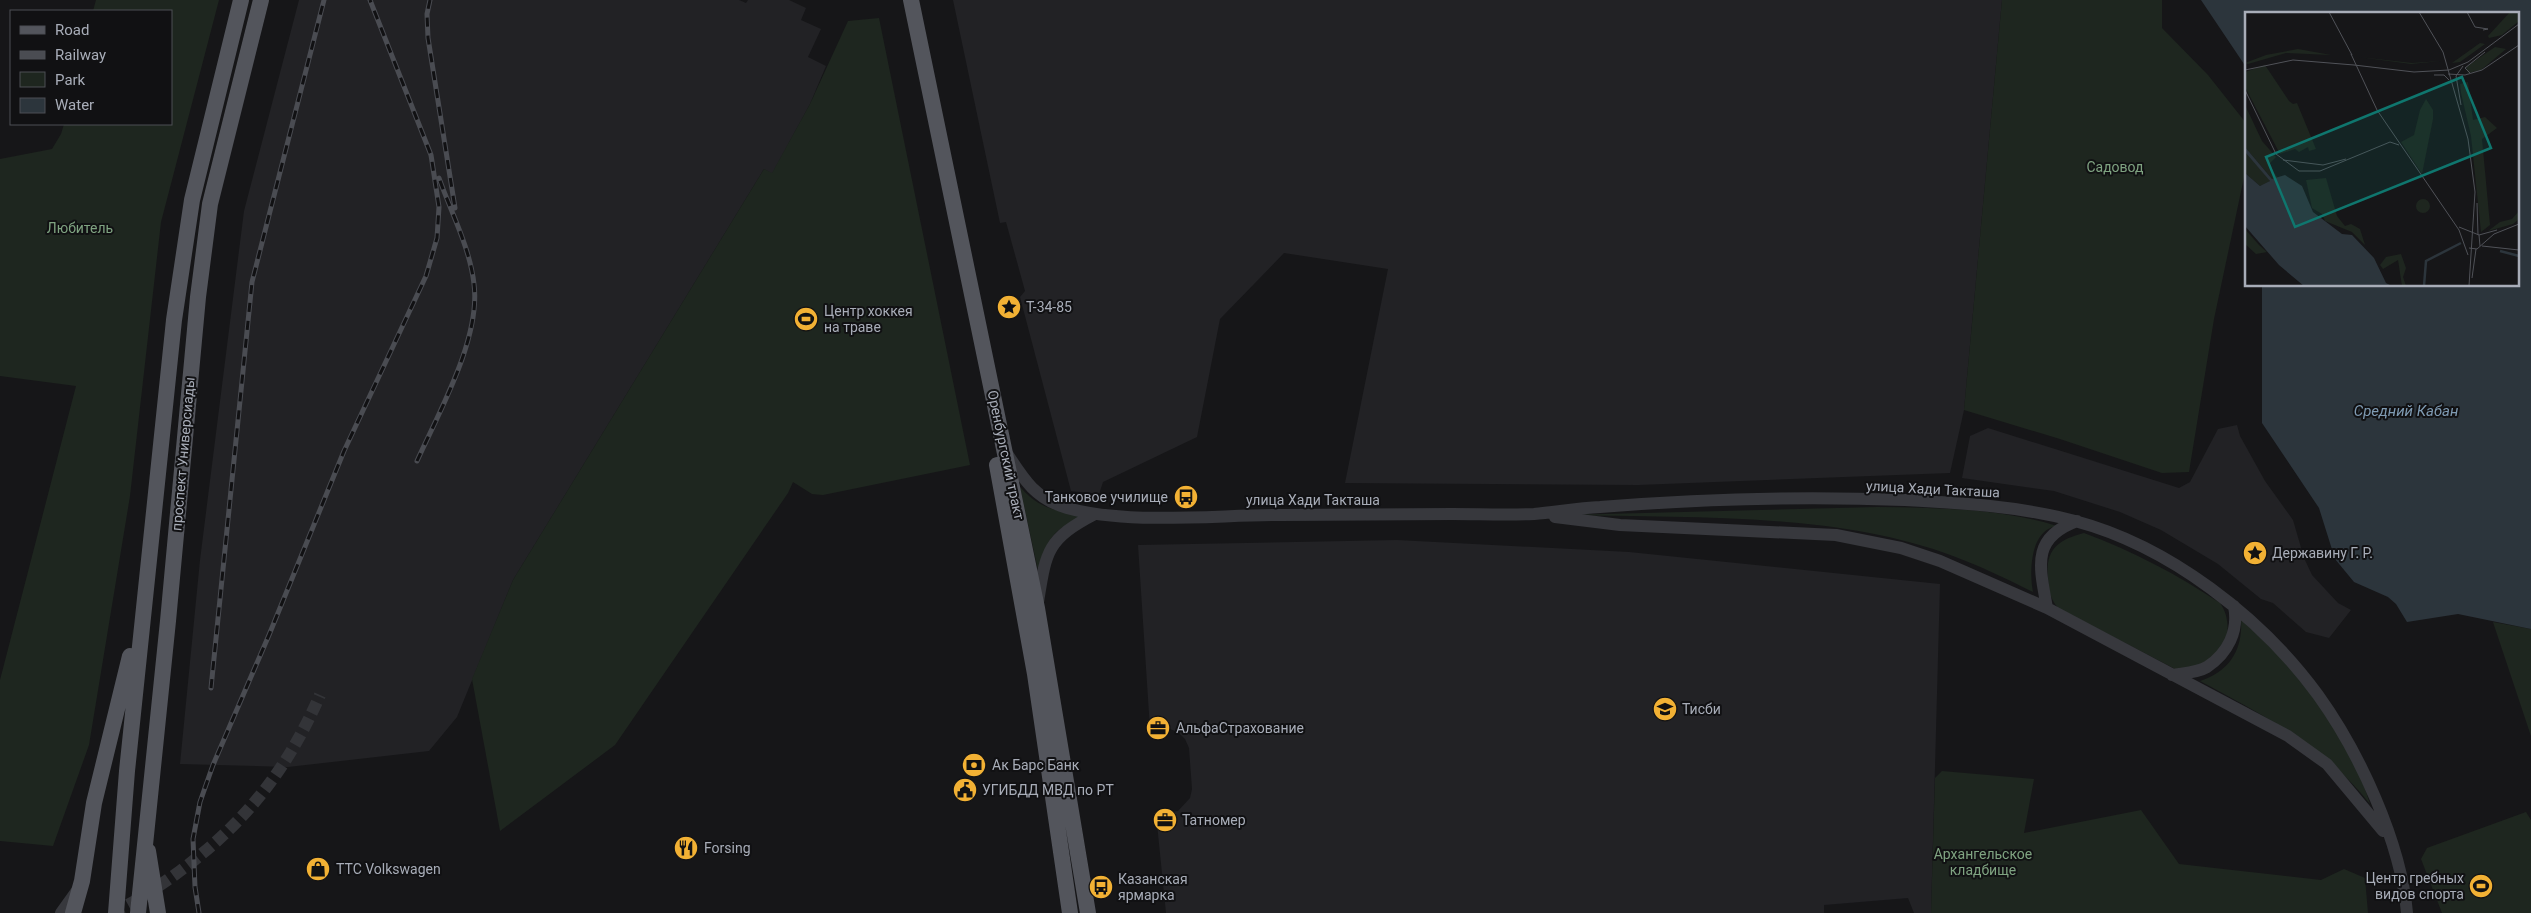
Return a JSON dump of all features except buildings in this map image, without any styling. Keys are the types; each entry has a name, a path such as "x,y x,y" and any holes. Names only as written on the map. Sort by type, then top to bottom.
{"main road":[{"name":"проспект Универсиады","path":"116,913 127,770 174,320 192,200 241,0"},
{"name":"проспект Универсиады","path":"138,913 144,832 168,621 194,323 210,204 261,0"},
{"name":"Оренбургский тракт","path":"900,0 997,467 1035,674 1070,913"},
{"name":"Оренбургский тракт","path":"911,0 1038,608 1088,913"},
{"path":"73,913 82,881 94,803 144,605"},
{"path":"144,832 158,913"}],"street":[{"name":"улица Хади Такташа","path":"1004,448 1027,485 1043,499 1094,514 1185,517 1533,514 1600,507 1745,500 1876,499 1994,505 2077,522 2135,544 2204,583 2234,606 2277,645 2308,681 2335,718 2359,762 2390,839 2406,897 2407,913"},
{"path":"1038,608 1048,554 1058,538 1069,528 1094,514"},
{"name":"улица Хади Такташа","path":"1533,514 1620,525 1836,535 1900,548 1940,561 2047,608 2288,736 2327,764 2390,839"},
{"path":"2047,608 2040,566 2042,550 2058,530 2077,522"},
{"path":"2172,675 2194,672 2206,667 2225,650 2232,638 2235,625 2234,606"},
{"path":"61,913 82,881"}],"shaded area":[{"path":"299,0 739,0 746,3 748,0 789,0 806,8 801,20 821,29 808,57 826,66 810,104 772,174 764,169 513,580 457,717 429,751 288,767 180,764 200,560 244,211"},
{"path":"953,0 2002,0 1964,410 1950,473 1638,485 1345,483 1388,269 1284,253 1220,319 1197,437 1103,482 1099,494 1071,491 1020,297 1025,291 1006,222 1000,223"},
{"path":"2237,425 2240,436 2265,481 2293,520 2304,558 2312,575 2338,603 2351,610 2329,638 2306,632 2273,603 2261,599 2218,564 2161,530 2120,512 2054,491 1962,478 1970,436 1988,428 2179,488 2190,482 2218,429"},
{"name":"Казанская ярмарка","path":"1397,540 1629,552 1940,584 1931,913 1914,913 1908,898 1824,905 1824,913 1166,913 1156,814 1178,811 1190,798 1192,789 1189,748 1185,739 1179,733 1166,727 1150,729 1138,545"}],"green space":[{"name":"Любитель","path":"96,0 219,0 161,222 130,496 89,745 53,846 0,841 0,680 76,386 0,376 0,159 52,149 61,134 64,125 172,125 172,10 93,10"},
{"name":"Садовод","path":"2002,0 2162,0 2162,28 2208,75 2245,122 2245,173 2214,319 2189,472 2162,473 1964,410"},
{"name":"Центр хоккея на траве","path":"879,18 970,465 823,495 812,494 793,482 788,493 615,745 500,831 472,679 513,580 764,169 772,173 810,104 848,21"},
{"path":"1020,487 1042,505 1066,512 1086,515 1074,520 1052,537 1044,553 1039,575"},
{"path":"1877,507 1990,512 2057,526 2048,529 2036,543 2031,574 2033,592 1953,556 1908,542 1861,531 1812,524 1762,520 1566,515"},
{"path":"2084,533 2120,547 2154,564 2220,603 2228,625 2226,641 2219,655 2205,664 2179,671 2058,608 2049,588 2048,569 2051,554 2060,543"},
{"path":"2241,620 2282,659 2319,703 2349,752 2370,804 2352,783 2313,748 2270,720 2200,681 2219,672 2232,658 2240,641"},
{"path":"2493,622 2531,629 2531,736"},
{"name":"Архангельское кладбище","path":"1942,771 2034,779 2024,833 2141,810 2179,864 2321,880 2344,869 2365,878 2368,913 1931,913 1935,778"},
{"name":"Центр гребных видов спорта","path":"2526,812 2531,820 2531,913 2442,913 2421,859 2427,848"}],"water":[{"name":"Средний Кабан","path":"2201,0 2531,0 2531,629 2458,614 2407,622 2396,604 2388,597 2354,582 2335,559 2319,508 2262,423 2262,286 2518,286 2518,12 2245,12 2245,66"}],"tunnel":[{"path":"112,913 147,894 180,871 204,852 245,814 279,771 320,695"}],"railway":[{"path":"211,688 252,282 324,0"},
{"path":"199,913 195,887 193,839 200,802 213,765 269,635 344,451 426,276 437,238 439,207 431,155 370,0"},
{"path":"430,0 427,14 428,38 455,208"},
{"path":"417,461 447,398 465,351 474,305 474,284 469,257 439,178"}],"place":[{"name":"T-34-85","path":"1009,307"},
{"name":"Центр хоккея на траве","path":"806,319"},
{"name":"Танковое училище","path":"1186,497"},
{"name":"Державину Г. Р.","path":"2255,553"},
{"name":"Тисби","path":"1665,709"},
{"name":"АльфаСтрахование","path":"1158,728"},
{"name":"Ак Барс Банк","path":"974,765"},
{"name":"УГИБДД МВД по РТ","path":"965,790"},
{"name":"Татномер","path":"1165,820"},
{"name":"Forsing","path":"686,848"},
{"name":"ТТС Volkswagen","path":"318,869"},
{"name":"Центр гребных видов спорта","path":"2481,886"},
{"name":"Казанская ярмарка","path":"1101,887"}]}
